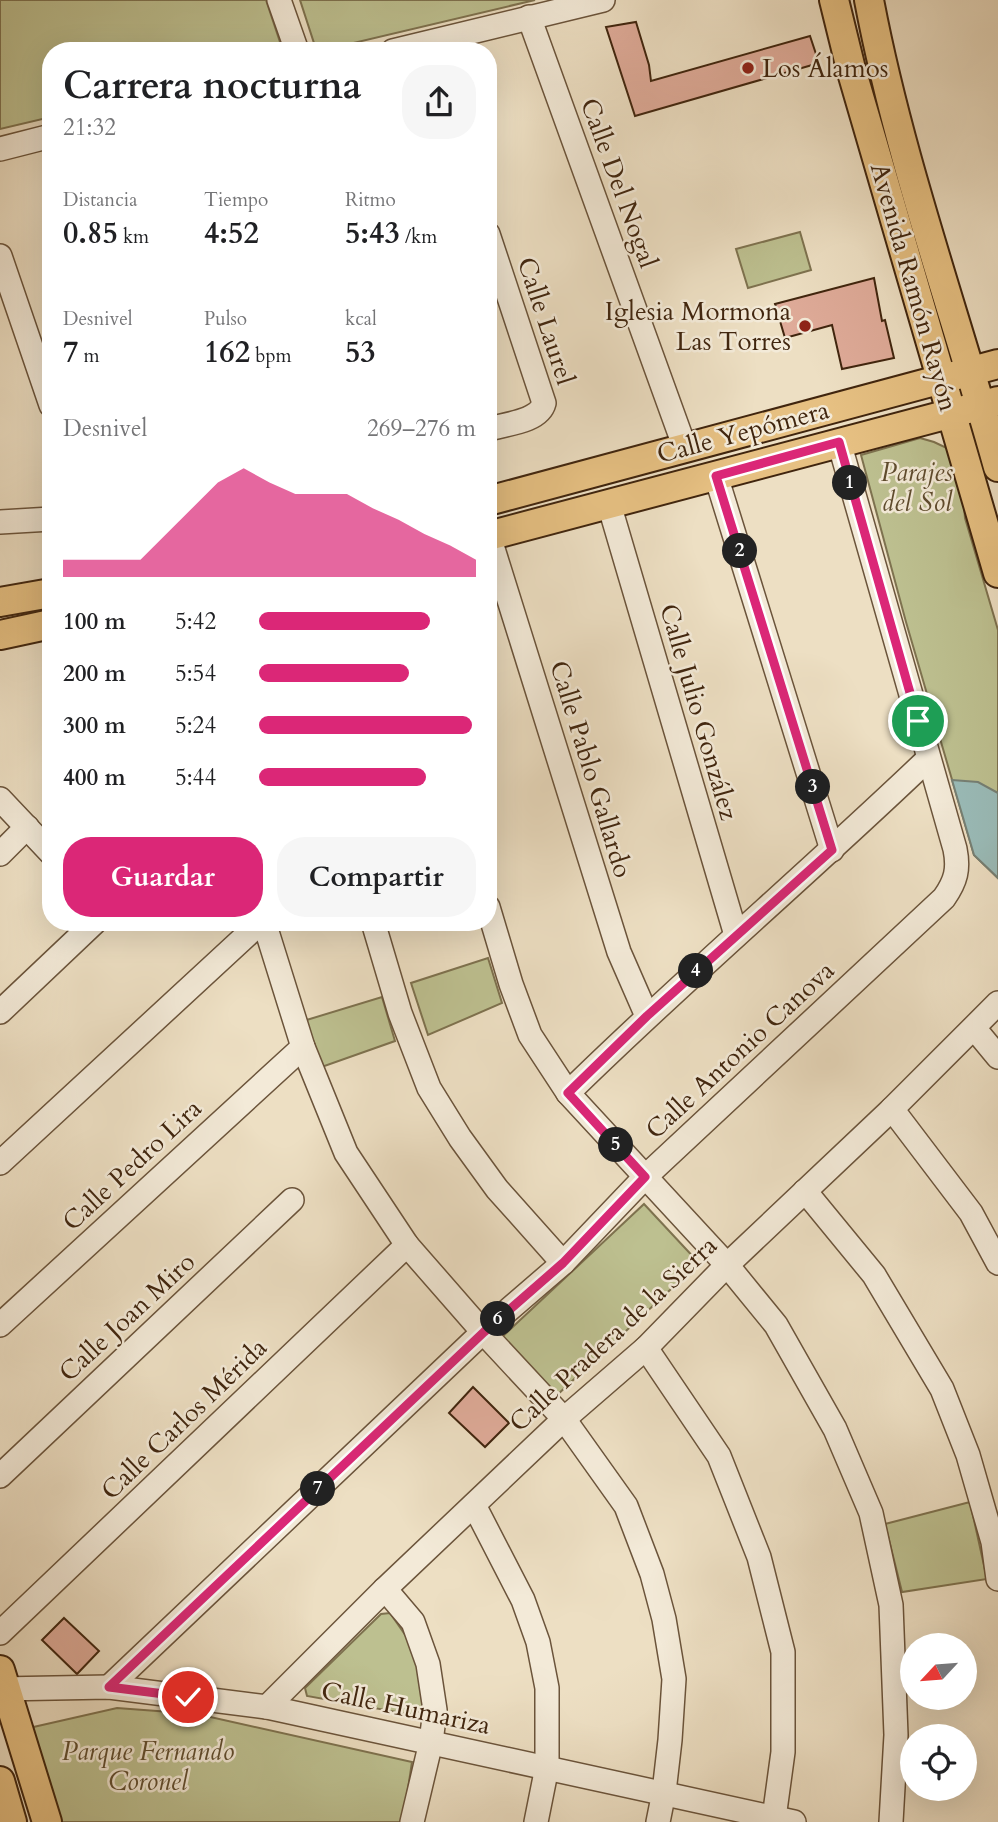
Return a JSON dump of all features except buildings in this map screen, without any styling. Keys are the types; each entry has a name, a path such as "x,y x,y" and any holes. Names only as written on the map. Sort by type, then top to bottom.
{"main road":[{"name":"Avenida Ramón Rayón","path":"834,0 851,69 998,573"},
{"name":"Avenida Ramón Rayón","path":"869,0 911,171 985,368 998,464"},
{"name":"Calle Yepómera","path":"497,499 985,368"},
{"name":"Calle Yepómera","path":"497,534 990,403"},
{"path":"901,428 934,436 962,456"},
{"path":"0,602 42,595"},
{"path":"0,635 42,626"},
{"path":"2,1682 47,1822"},
{"path":"0,1781 12,1822"}],"street":[{"path":"279,0 294,42"},
{"path":"442,42 529,17 603,0"},
{"name":"Calle Del Nogal","path":"529,17 684,448"},
{"path":"0,149 42,138"},
{"path":"0,256 42,379"},
{"name":"Calle Laurel","path":"497,261 544,403 543,409 534,416 497,426"},
{"name":"Calle Antonio Canova","path":"109,1687 484,1332 563,1263 645,1177 944,898 952,886 958,863 839,442"},
{"path":"716,476 832,850"},
{"name":"Calle Julio González","path":"609,504 736,935"},
{"path":"0,522 42,520"},
{"name":"Calle Pablo Gallardo","path":"497,565 619,952 647,1016"},
{"path":"568,1093 647,1016 929,759"},
{"path":"0,799 42,843"},
{"path":"0,855 27,827"},
{"path":"0,1012 86,931"},
{"path":"0,1163 253,931"},
{"path":"266,931 303,1047 346,1153 407,1245 564,1419 626,1506 652,1574 664,1619 674,1679 670,1740 658,1822"},
{"path":"376,931 400,1013 429,1088 460,1138 497,1189 563,1263"},
{"path":"495,931 530,1035 568,1093 727,1265 776,1325 835,1429 871,1513 891,1605 896,1735 891,1822"},
{"name":"Calle Pradera de la Sierra","path":"267,1707 385,1589 564,1419 646,1348 727,1265 892,1109 998,1003"},
{"path":"974,1028 998,1057"},
{"name":"Calle Pedro Lira","path":"0,1325 303,1047"},
{"path":"892,1109 971,1213 998,1263"},
{"path":"805,1191 874,1275 942,1389 968,1455 990,1530 998,1579"},
{"name":"Calle Joan Miro","path":"0,1476 292,1200"},
{"name":"Calle Carlos Mérida","path":"0,1633 407,1245"},
{"path":"646,1348 719,1457 760,1557 783,1652 784,1820"},
{"path":"474,1505 523,1600 538,1642 547,1688 547,1767 536,1822"},
{"path":"385,1589 413,1622 428,1664 435,1710 431,1742 412,1822"},
{"name":"Calle Humariza","path":"2,1682 109,1687 267,1707 784,1820"}],"green space":[{"path":"0,0 266,0 280,42 42,42 42,119 0,129"},
{"path":"300,0 535,0 358,42 314,42"},
{"path":"800,232 811,270 748,288 736,249"},
{"name":"Parajes del Sol","path":"920,438 951,450 961,472 965,518 998,630 998,878 974,855 861,455"},
{"path":"488,958 502,1003 428,1035 411,983"},
{"path":"382,997 395,1041 316,1069 300,1022"},
{"path":"644,1204 699,1263 556,1396 501,1338"},
{"path":"970,1502 987,1579 902,1592 885,1524"},
{"path":"390,1613 408,1639 418,1669 425,1708 413,1715 307,1696 305,1688 381,1614"},
{"name":"Parque Fernando Coronel","path":"117,1708 197,1714 412,1762 403,1822 59,1822 29,1728"}],"water":[{"path":"952,780 978,782 998,793 998,878 974,855"}],"place":[{"name":"Los Álamos","path":"748,68"},
{"name":"Iglesia Mormona Las Torres","path":"805,326"}],"route":[{"path":"188,1697 109,1687 484,1332 563,1263 645,1177 568,1093 647,1016 832,850 716,476 839,442 918,721"}]}
